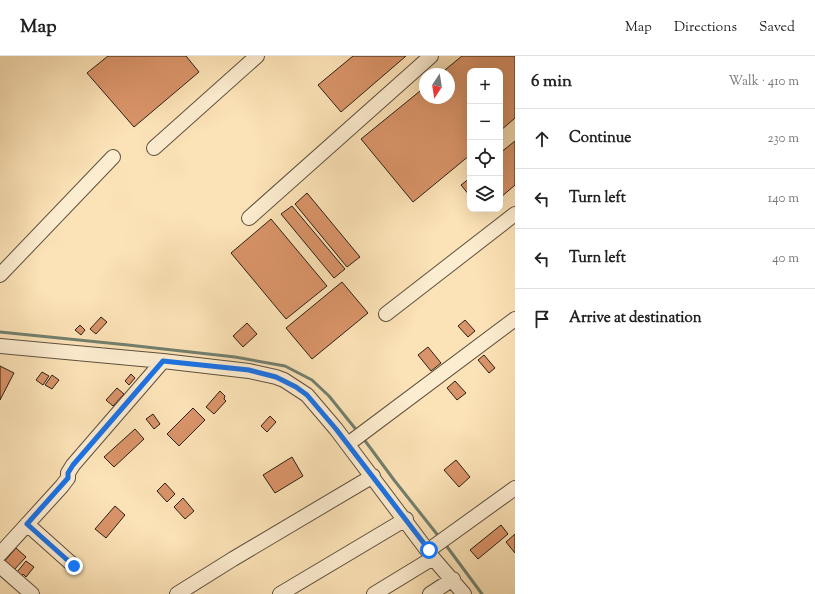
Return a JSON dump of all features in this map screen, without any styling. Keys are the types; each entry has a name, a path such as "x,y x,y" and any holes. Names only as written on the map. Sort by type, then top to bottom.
{"street":[{"path":"154,148 258,56"},
{"path":"249,218 431,56"},
{"path":"0,275 113,157"},
{"path":"386,314 515,214"},
{"path":"357,437 515,319"},
{"path":"0,346 249,370 284,380 307,395 357,437 373,476 464,594"},
{"path":"0,554 68,478 68,473 73,465 163,361"},
{"path":"177,594 373,476"},
{"path":"374,594 432,552 446,538 515,488"},
{"path":"280,594 406,519"},
{"path":"27,524 74,566"},
{"path":"0,566 32,594"},
{"path":"430,594 453,579"}],"building":[{"path":"108,56 186,56 199,72 134,127 87,73"},
{"path":"353,56 406,56 341,112 318,85"},
{"path":"462,56 515,56 515,118 503,128 503,68 467,68 467,157 413,202 361,139 419,92 419,104 455,104 455,68 447,68"},
{"path":"515,141 515,185 503,195 503,176 503,151"},
{"path":"467,180 467,192 461,185"},
{"path":"307,193 360,257 347,267 295,204"},
{"path":"292,206 345,269 334,278 281,214"},
{"path":"271,219 327,286 286,319 231,253"},
{"path":"342,282 368,313 312,359 286,328"},
{"path":"101,317 107,322 96,334 90,329"},
{"path":"465,320 475,331 468,337 458,326"},
{"path":"247,323 257,334 243,347 233,336"},
{"path":"80,325 85,330 81,335 75,330"},
{"path":"428,347 441,363 431,371 418,355"},
{"path":"484,355 495,368 489,373 478,360"},
{"path":"0,366 14,373 0,400"},
{"path":"42,372 49,376 43,385 36,380"},
{"path":"131,374 135,378 129,385 125,381"},
{"path":"52,375 59,380 52,389 45,385"},
{"path":"455,381 466,393 457,400 447,388"},
{"path":"117,388 124,394 113,406 106,400"},
{"path":"220,391 225,396 224,399 226,401 214,414 206,407"},
{"path":"193,408 205,420 179,446 167,434"},
{"path":"153,414 160,424 154,429 146,419"},
{"path":"270,416 276,422 267,432 261,426"},
{"path":"135,429 144,439 114,467 104,457"},
{"path":"292,457 303,476 275,493 263,475"},
{"path":"456,460 470,477 459,487 444,470"},
{"path":"165,483 175,494 167,502 157,491"},
{"path":"183,498 194,511 185,519 174,507"},
{"path":"115,506 125,515 106,538 95,529"},
{"path":"501,525 508,534 478,559 470,550"},
{"path":"515,534 515,553 506,542"},
{"path":"16,548 26,557 13,571 3,563"},
{"path":"26,561 34,567 26,577 17,572"}],"waterway":[{"path":"0,332 235,357 285,366 312,380 329,396 358,432"},
{"path":"363,438 440,538"},
{"path":"445,544 482,594"}],"route":[{"path":"74,566 27,524 62,486 68,478 68,473 73,465 163,361 249,370 276,377 296,387 307,395 336,429 429,550"}]}
